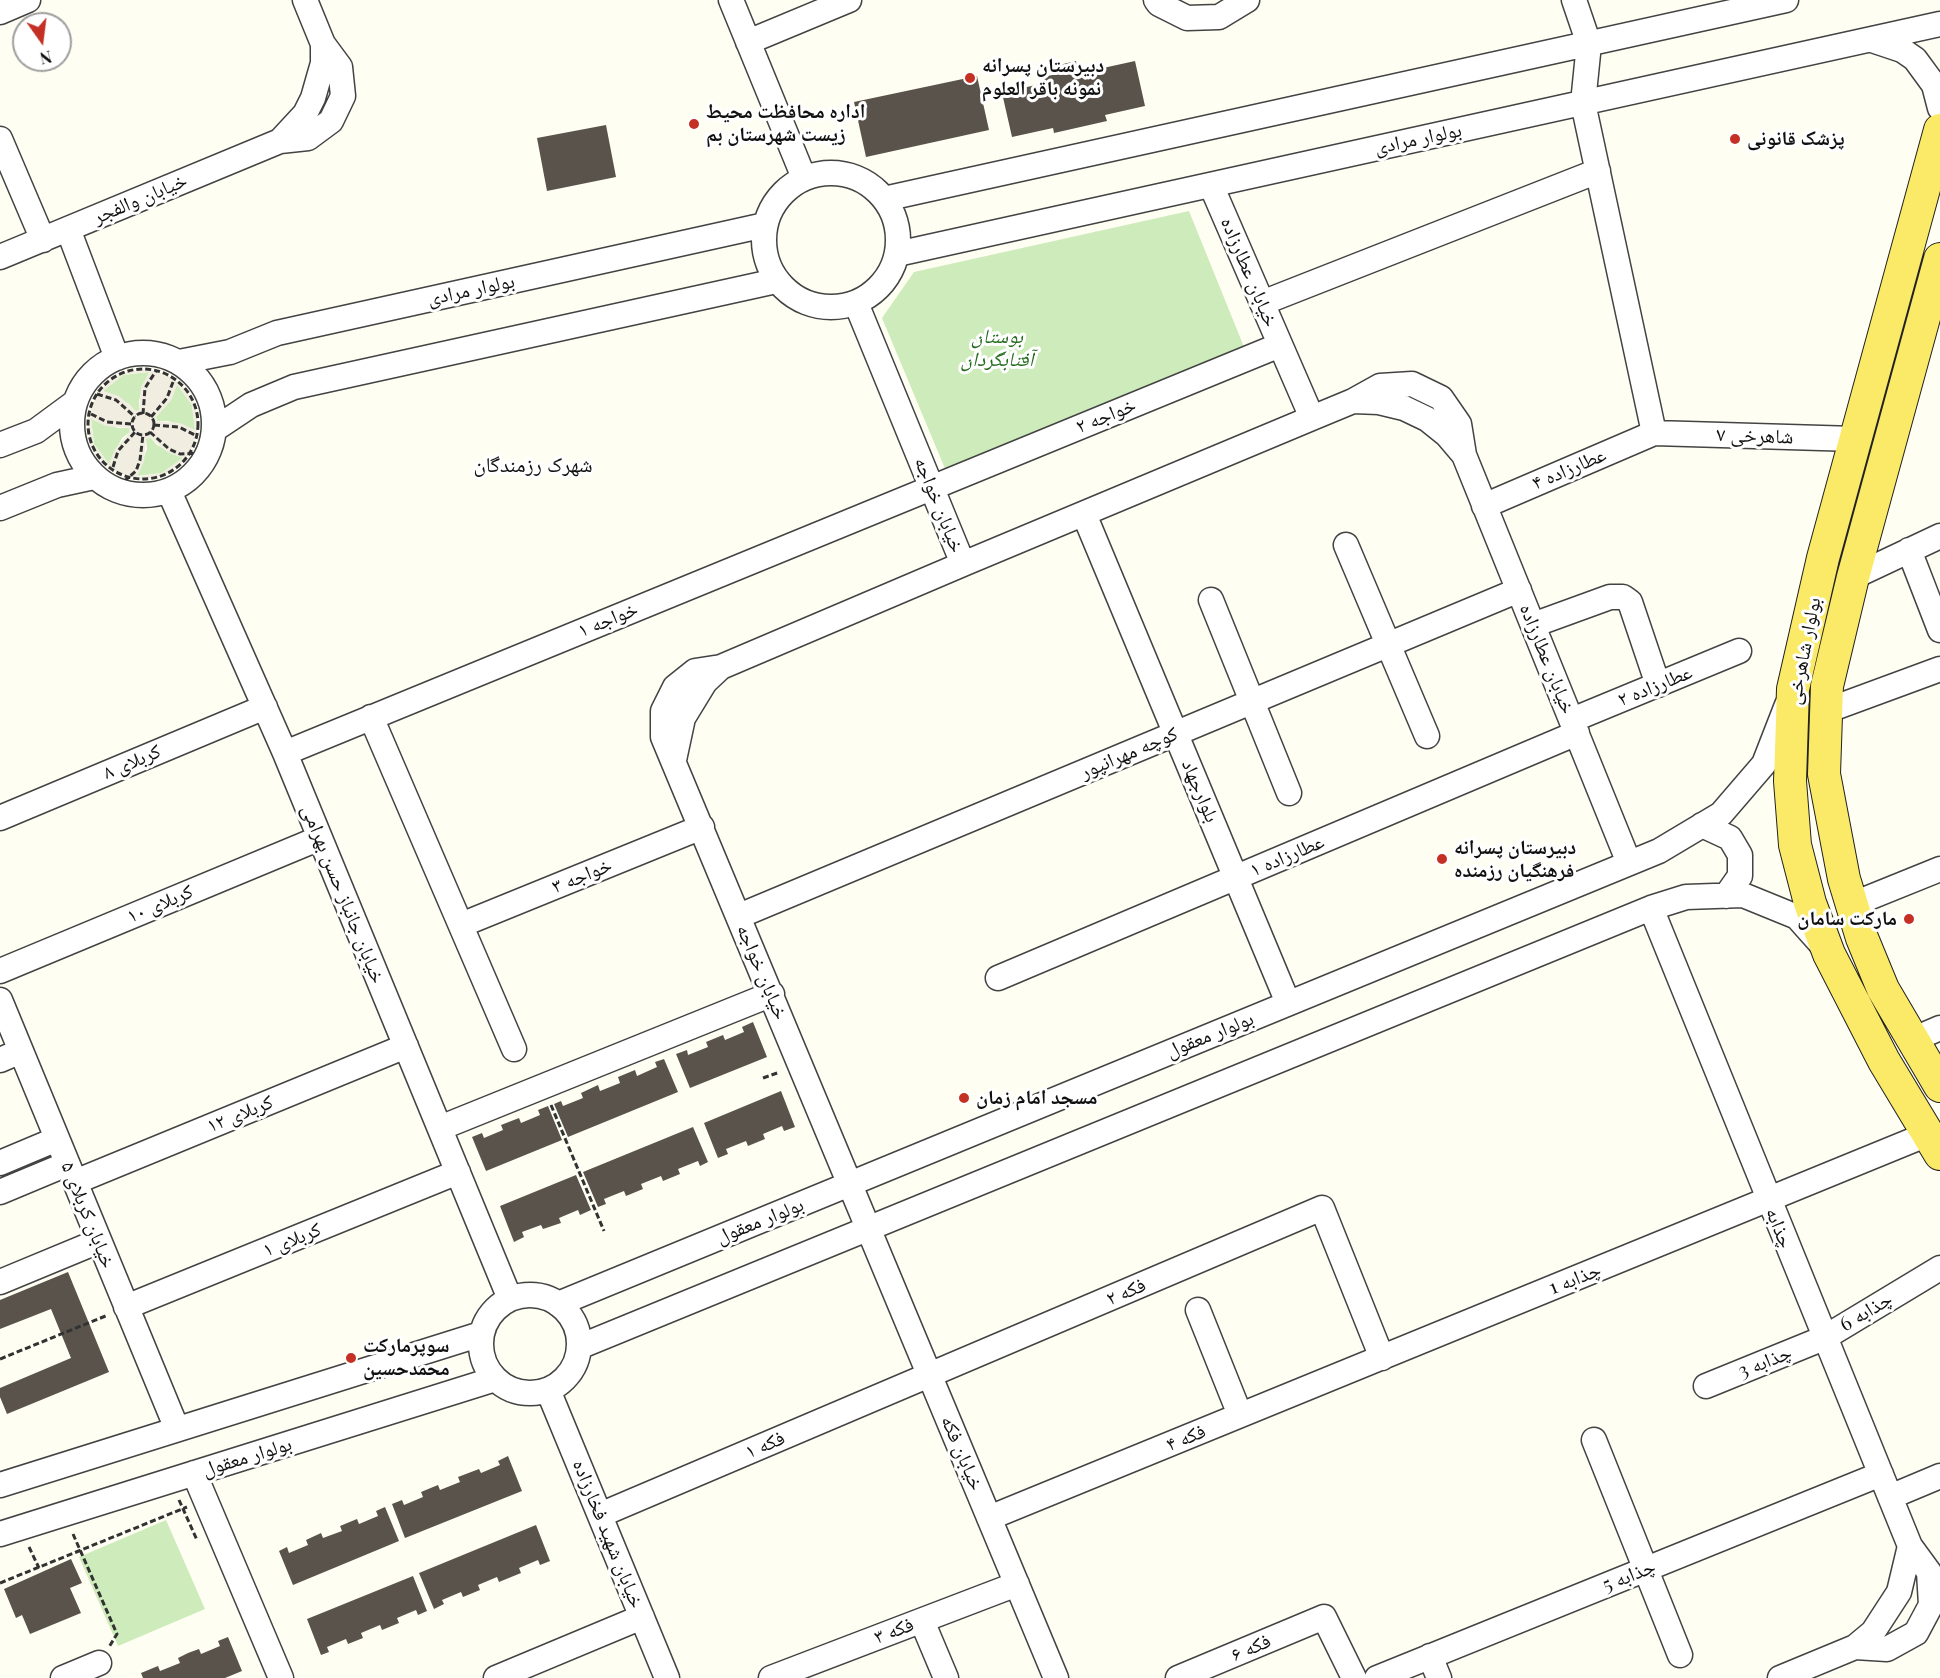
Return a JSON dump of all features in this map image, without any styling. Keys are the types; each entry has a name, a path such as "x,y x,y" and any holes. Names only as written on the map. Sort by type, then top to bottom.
{"main road":[{"name":"بولوار شاهرخی","path":"1934,1144 1884,1061 1829,954 1810,903 1795,845 1790,781 1793,689 1823,558 1940,130"},
{"name":"بولوار شاهرخی","path":"1940,259 1853,577 1827,686 1824,774 1851,905 1862,939 1883,989 1926,1034 1940,1086"}],"street":[{"path":"0,12 28,0"},
{"name":"خیابان والفجر","path":"0,258 280,141 308,138 331,121 343,96 340,68 323,44 305,0"},
{"path":"731,0 804,178"},
{"path":"748,42 849,0"},
{"path":"1156,0 1187,18 1218,17 1246,0"},
{"path":"1238,0 1246,0"},
{"path":"1574,0 1588,44 1583,103 1654,433"},
{"path":"884,199 1786,0"},
{"name":"بولوار مرادی","path":"897,254 1940,24"},
{"path":"1872,40 1902,50 1915,59 1934,85 1940,108"},
{"path":"0,139 43,240"},
{"path":"1262,303 1598,171"},
{"path":"821,174 847,176 871,186 884,199 893,216 898,235 897,254 882,284 870,295 856,303 838,307 821,307 796,298 776,281 767,264 763,245 765,225 779,197 804,178 821,174"},
{"name":"خیابان عطارزاده","path":"1211,185 1312,418 1353,401 1380,386 1412,384 1441,398 1459,424 1464,455 1629,863"},
{"name":"بولوار مرادی","path":"170,368 230,352 277,333 765,225"},
{"path":"68,229 117,358"},
{"path":"202,443 250,405 294,387 776,281"},
{"name":"خیابان خواجه","path":"856,303 963,564 721,667 695,672 675,687 663,711 663,737 869,1227"},
{"name":"خواجه ۲","path":"932,487 1280,345"},
{"path":"148,353 170,368 192,372 210,398 196,473 169,491 138,496 76,451 72,435 90,376 117,358 148,353"},
{"path":"0,445 36,431 84,401"},
{"path":"963,564 1312,418"},
{"name":"شاهرخی ۷","path":"1654,433 1855,439"},
{"name":"عطارزاده ۴","path":"1484,506 1654,433"},
{"path":"0,508 57,485 113,479"},
{"name":"خواجه ۱","path":"285,753 932,487"},
{"name":"خیابان جانباز حسن بهرامی","path":"169,491 285,753 510,1299"},
{"name":"بلوارجهاد","path":"1084,514 1288,1003"},
{"path":"1853,577 1940,536"},
{"path":"1346,545 1427,736"},
{"path":"1910,550 1940,630"},
{"name":"کوچه مهرانپور","path":"739,916 1519,590"},
{"path":"1533,625 1610,597 1623,597 1630,602 1658,684"},
{"path":"1211,600 1289,793"},
{"name":"عطارزاده ۲","path":"1574,726 1658,684 1739,651"},
{"path":"1826,711 1940,669"},
{"name":"بولوار معقول","path":"558,1304 1659,851 1721,814 1764,764 1793,689"},
{"name":"کربلای ۸","path":"0,818 265,707"},
{"path":"371,717 514,1049"},
{"name":"عطارزاده ۱","path":"998,978 1236,877 1574,726"},
{"path":"1702,825 1730,838 1740,855 1740,876 1726,896"},
{"name":"خواجه ۳","path":"461,925 702,827"},
{"name":"کربلای ۱۰","path":"0,971 320,838"},
{"path":"1851,905 1940,870"},
{"path":"579,1347 1652,908 1686,897 1743,895 1797,917 1829,954"},
{"name":"چذابه","path":"1652,908 1768,1200 1910,1546 1929,1572 1931,1605 1916,1633 1887,1649 1855,1647"},
{"path":"440,1128 772,994"},
{"name":"خیابان کربلای ۵","path":"0,1000 11,1056 57,1139 177,1429"},
{"name":"کربلای ۱۲","path":"0,1192 71,1173 406,1046"},
{"path":"0,1163 57,1139"},
{"name":"چذابه 1","path":"1382,1358 1848,1167 1934,1144"},
{"name":"کربلای ۱","path":"126,1307 458,1172"},
{"name":"فکه ۲","path":"930,1375 1322,1208 1382,1358"},
{"name":"خیابان فکه","path":"869,1227 1056,1678"},
{"path":"0,1282 99,1241"},
{"name":"چذابه 6","path":"1824,1338 1940,1268"},
{"path":"527,1295 543,1297 558,1304 574,1323 579,1347 574,1365 564,1380 548,1390 520,1392 506,1388 495,1379 482,1358 481,1334 487,1319 497,1307 510,1299 527,1295"},
{"path":"1198,1310 1240,1415"},
{"path":"1,1480 177,1429 481,1334"},
{"name":"چذابه 3","path":"1706,1386 1824,1338"},
{"name":"فکه ۴","path":"989,1518 1382,1358"},
{"name":"فکه ۱","path":"600,1515 930,1375"},
{"name":"بولوار معقول","path":"0,1534 495,1379"},
{"name":"خیابان شهید فخارزاده","path":"548,1390 667,1678"},
{"path":"1594,1440 1680,1655"},
{"path":"194,1473 281,1678"},
{"name":"چذابه 5","path":"1377,1678 1435,1667 1645,1569 1881,1474"},
{"path":"1890,1497 1940,1476"},
{"path":"1780,1678 1855,1647 1887,1613 1899,1592 1910,1546"},
{"name":"فکه ۳","path":"773,1678 1017,1584"},
{"path":"496,1678 642,1617"},
{"name":"فکه ۶","path":"1178,1678 1324,1617 1354,1678"},
{"path":"922,1620 946,1678"},
{"path":"63,1678 99,1663"}],"path":[{"path":"84,401 111,379 123,373 170,368"},
{"path":"143,414 145,388 170,368"},
{"path":"151,417 167,398 170,368"},
{"path":"170,368 195,404 202,443"},
{"path":"84,401 117,400 135,417"},
{"path":"84,401 107,422 132,424"},
{"path":"84,401 91,445 113,479"},
{"path":"143,414 151,417 154,424 150,432 143,435 135,432 132,424 135,417 143,414"},
{"path":"154,424 179,427 202,443"},
{"path":"113,479 118,451 135,432"},
{"path":"150,432 169,449 202,443"},
{"path":"113,479 140,460 143,435"},
{"path":"113,479 151,479 163,476 174,470 202,443"},
{"path":"549,1098 604,1231"},
{"path":"0,1359 126,1307"},
{"path":"175,1492 197,1539"},
{"path":"0,1583 205,1499"},
{"path":"69,1525 117,1634 99,1663"}],"green space":[{"name":"بوستان آفتابگردان","path":"1189,211 1244,347 946,471 882,318 914,272"},
{"path":"149,372 139,400 139,410 136,412 129,404 103,391 123,375"},
{"path":"177,384 192,405 195,430 168,421 157,421 156,417 171,400"},
{"path":"91,418 118,428 129,428 130,432 122,438 109,464 94,444"},
{"path":"150,437 157,445 183,458 162,473 137,476 147,449 146,439"},
{"path":"166,1520 205,1609 118,1646 79,1557"}],"shaded area":[{"path":"147,369 165,374 181,384 195,404 198,428 193,446 184,462 163,476 139,480 112,470 97,456 91,445 87,421 97,394 111,379 122,373","holes":["149,373 141,387 139,410 136,411 119,396 103,391 123,375","177,385 192,405 195,430 180,423 157,421 156,417 171,400","91,419 106,426 129,428 130,432 115,449 109,464 94,444","150,437 167,452 183,458 162,473 137,477 144,461 146,439"]}],"building":[{"path":"1076,61 1077,69 1093,65 1094,70 1135,61 1145,106 1105,115 1107,121 1054,133 1053,128 1012,137 1002,93 1044,83 1043,77 1057,74 1055,66"},
{"path":"977,76 989,130 866,157 854,102"},
{"path":"606,125 616,177 547,191 537,138"},
{"path":"753,1022 767,1057 690,1088 676,1054 687,1050 688,1055 708,1047 706,1042 723,1035 725,1040 744,1032 742,1027"},
{"path":"664,1059 678,1092 568,1137 554,1104 561,1101 563,1106 583,1098 581,1093 598,1085 600,1091 620,1083 618,1077 635,1070 637,1076 657,1067 655,1062"},
{"path":"781,1091 795,1127 784,1131 782,1126 763,1134 765,1139 748,1146 746,1141 726,1149 728,1154 718,1158 704,1123"},
{"path":"548,1106 562,1140 486,1171 472,1137 482,1133 484,1138 503,1130 501,1125 519,1118 521,1123 540,1115 538,1110"},
{"path":"693,1127 708,1162 700,1166 698,1161 678,1169 680,1174 663,1181 661,1176 641,1184 643,1189 626,1196 624,1191 604,1199 606,1204 598,1207 583,1172"},
{"path":"576,1175 591,1210 580,1215 578,1210 559,1218 561,1223 543,1229 541,1225 522,1232 524,1237 514,1242 500,1206"},
{"path":"68,1272 109,1372 7,1414 0,1397 0,1388 71,1358 51,1309 0,1329 0,1300"},
{"path":"508,1456 522,1491 405,1538 392,1504 402,1500 404,1505 423,1497 421,1492 438,1485 440,1490 460,1482 458,1477 479,1469 481,1473 500,1465 498,1461"},
{"path":"385,1507 399,1541 293,1585 279,1551 287,1547 289,1553 308,1545 306,1540 321,1533 323,1538 342,1531 340,1526 357,1519 359,1524 378,1516 376,1511"},
{"path":"536,1525 550,1561 540,1565 538,1560 519,1568 521,1573 499,1582 497,1577 478,1585 480,1590 463,1597 461,1592 442,1600 444,1604 434,1609 419,1573"},
{"path":"71,1559 82,1583 70,1588 81,1613 30,1634 22,1615 16,1618 4,1589"},
{"path":"413,1576 427,1611 418,1615 416,1610 397,1618 399,1623 382,1630 380,1625 361,1633 363,1638 348,1644 346,1639 327,1647 329,1652 321,1655 307,1619"},
{"path":"228,1637 242,1671 225,1678 143,1678 141,1673 158,1666 160,1671 180,1663 178,1658 199,1649 201,1654 220,1646 218,1641"}],"place":[{"name":"دبیرستان پسرانه نمونه باقر العلوم","path":"970,78"},
{"name":"اداره محافظت محیط زیست شهرستان بم","path":"694,124"},
{"name":"پزشک قانونی","path":"1735,139"},
{"name":"دبیرستان پسرانه فرهنگیان رزمنده","path":"1442,859"},
{"name":"مارکت سامان","path":"1909,919"},
{"name":"مسجد امام زمان","path":"964,1098"},
{"name":"سوپرمارکت محمدحسین","path":"351,1358"}],"district":[{"name":"شهرک رزمندگان","path":"533,465"}]}
